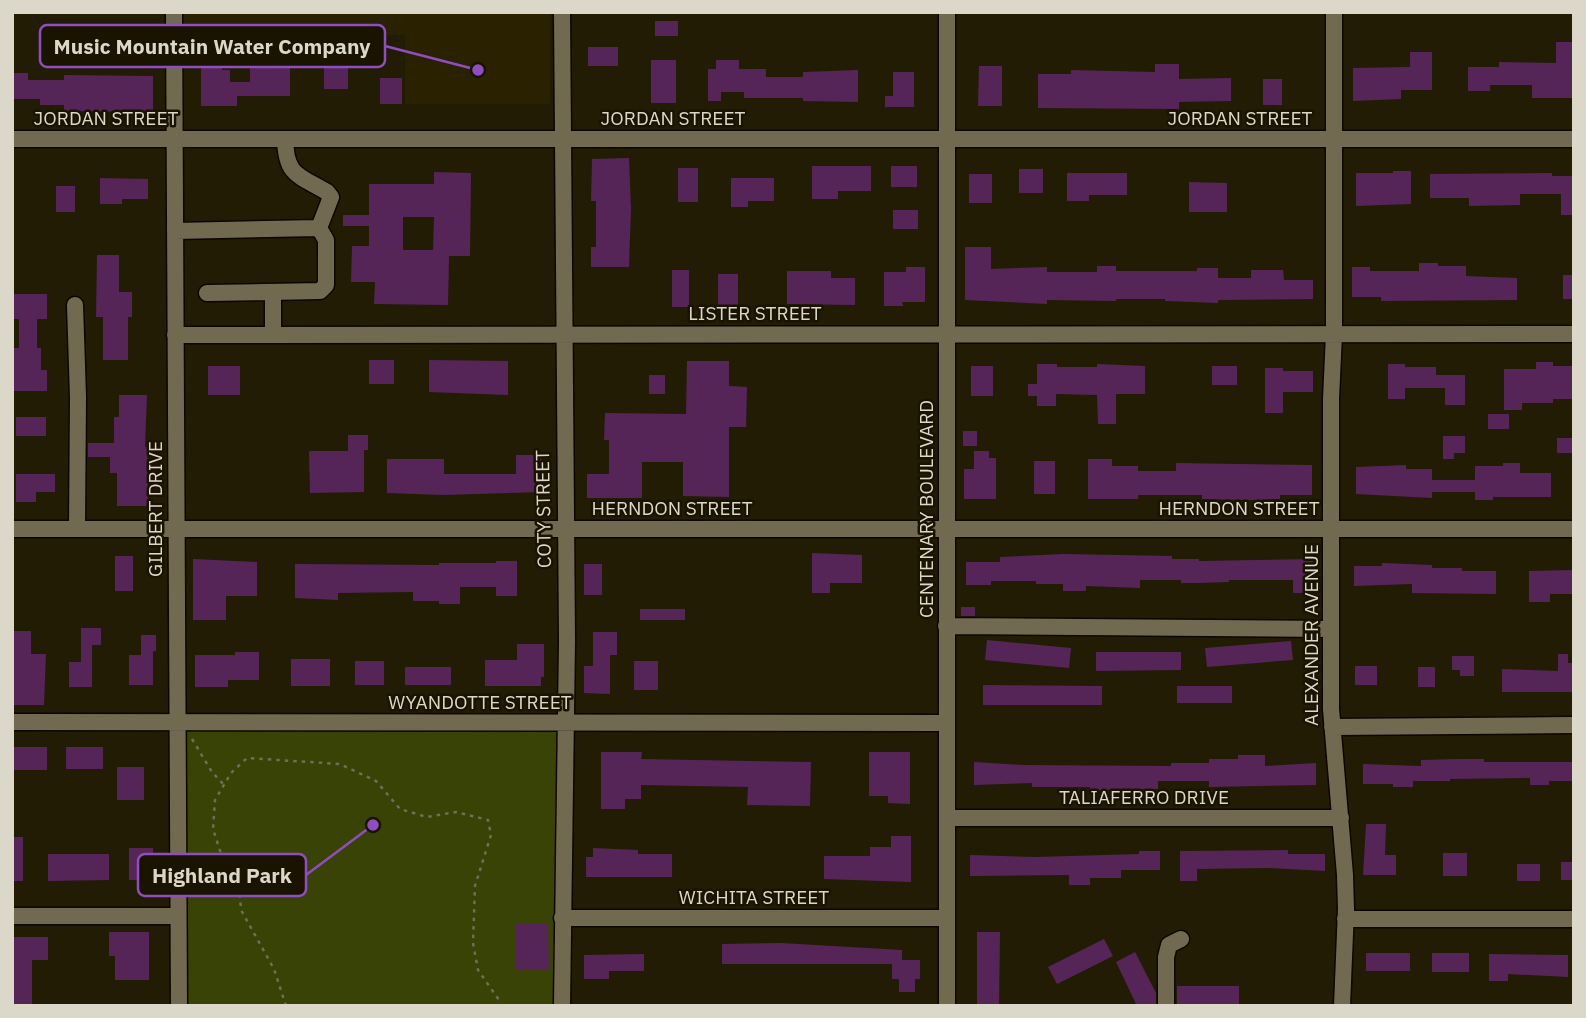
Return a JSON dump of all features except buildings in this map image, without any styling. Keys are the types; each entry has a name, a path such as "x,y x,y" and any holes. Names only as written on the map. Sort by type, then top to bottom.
{"street":[{"name":"GILBERT DRIVE","path":"174,12 179,1006"},
{"name":"COTY STREET","path":"562,12 566,641 562,1006"},
{"name":"CENTENARY BOULEVARD","path":"947,12 947,1006"},
{"name":"ALEXANDER AVENUE","path":"1334,12 1331,629 1332,727 1341,818 1345,919 1342,1006"},
{"name":"JORDAN STREET","path":"12,139 1574,139"},
{"path":"285,139 288,163 292,170 331,197 331,203 316,229"},
{"path":"175,231 316,229 326,240 326,285 323,289 206,293"},
{"path":"273,292 273,334"},
{"path":"75,305 78,529"},
{"name":"LISTER STREET","path":"175,334 1574,334"},
{"name":"HERNDON STREET","path":"12,529 1574,529"},
{"path":"946,626 1331,629"},
{"name":"WYANDOTTE STREET","path":"12,722 947,723"},
{"path":"1332,727 1574,725"},
{"name":"TALIAFERRO DRIVE","path":"947,818 1341,818"},
{"path":"12,916 178,916"},
{"name":"WICHITA STREET","path":"562,918 947,918"},
{"path":"1345,919 1574,919"},
{"path":"1166,1006 1166,957 1169,945 1181,939"}],"path":[{"path":"177,722 185,727 212,772 224,785"},
{"path":"286,1006 274,969 241,910 239,884 225,866 213,829 215,800 231,773 247,758 340,764 376,781 400,809 427,817 456,811 488,820 491,835 475,886 472,943 478,970 499,1000 500,1006"}],"shaded area":[{"path":"184,12 550,12 550,104 405,104 405,35 184,36"}],"green space":[{"path":"562,726 559,1006 186,1006 185,727"}],"place":[{"name":"Music Mountain Water Company","path":"478,70"},
{"name":"Highland Park","path":"373,825"}]}
